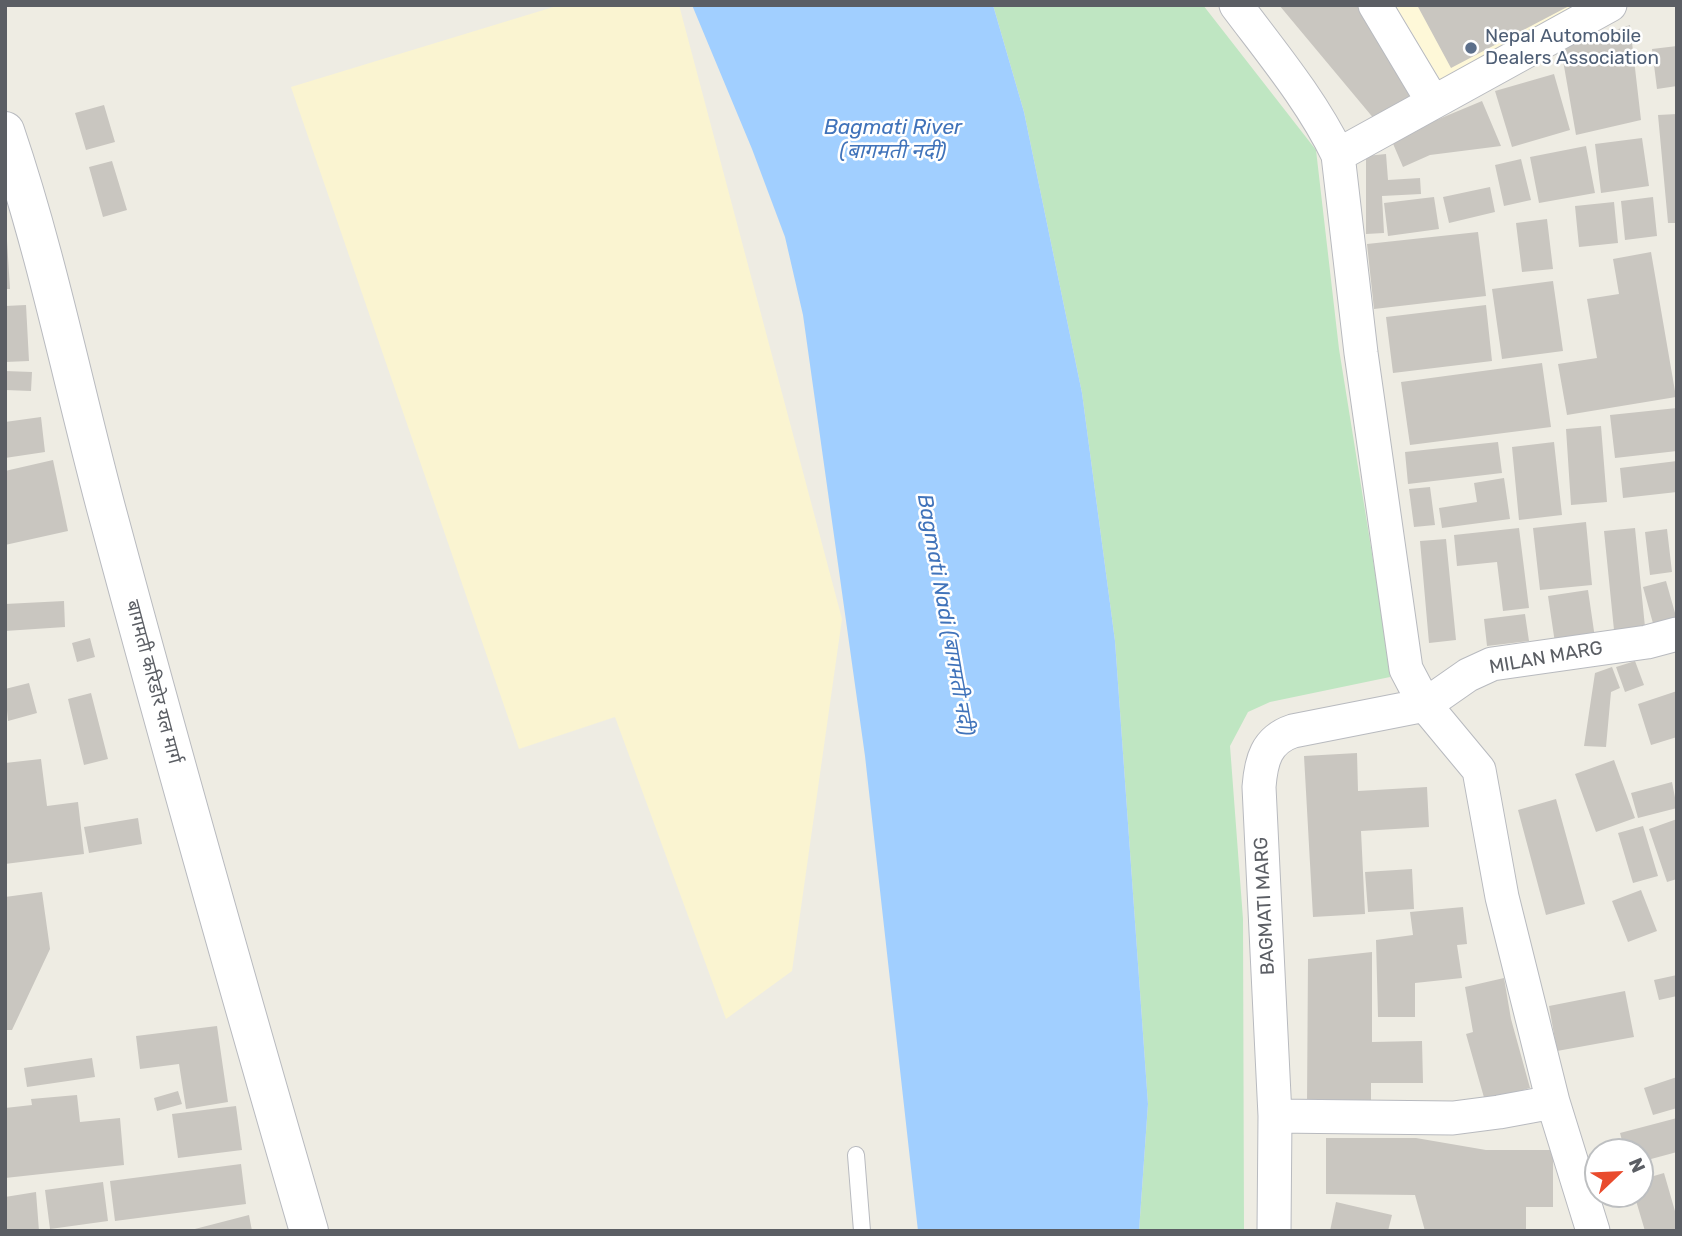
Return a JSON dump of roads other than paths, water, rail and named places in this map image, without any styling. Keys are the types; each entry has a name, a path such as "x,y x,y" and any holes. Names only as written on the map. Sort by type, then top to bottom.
{"street":[{"path":"1236,5 1289,76 1326,131 1338,155 1361,353 1406,669 1425,705 1479,770 1502,897 1553,1102 1593,1231"},
{"path":"1375,5 1433,102"},
{"path":"1338,155 1609,5"},
{"name":"बागमती करिडोर यल मार्ग","path":"5,131 23,185 156,694 310,1231"},
{"name":"MILAN MARG","path":"1425,705 1468,675 1492,664 1647,642 1677,634"},
{"name":"BAGMATI MARG","path":"1274,1231 1275,1116 1259,787 1264,757 1276,739 1293,731 1425,705"},
{"path":"1275,1116 1453,1118 1553,1102"}],"lane":[{"path":"856,1155 862,1231"}],"water":[{"name":"Bagmati River (बागमती नदी)","path":"692,5 993,5 1024,112 1082,393 1115,641 1148,1104 1139,1231 918,1231 865,756 803,315 785,237 752,149"}],"place":[{"name":"Nepal Automobile Dealers Association","path":"1471,48"}],"water label":[{"name":"Bagmati Nadi (बागमती नदी)","path":"945,615"}]}
